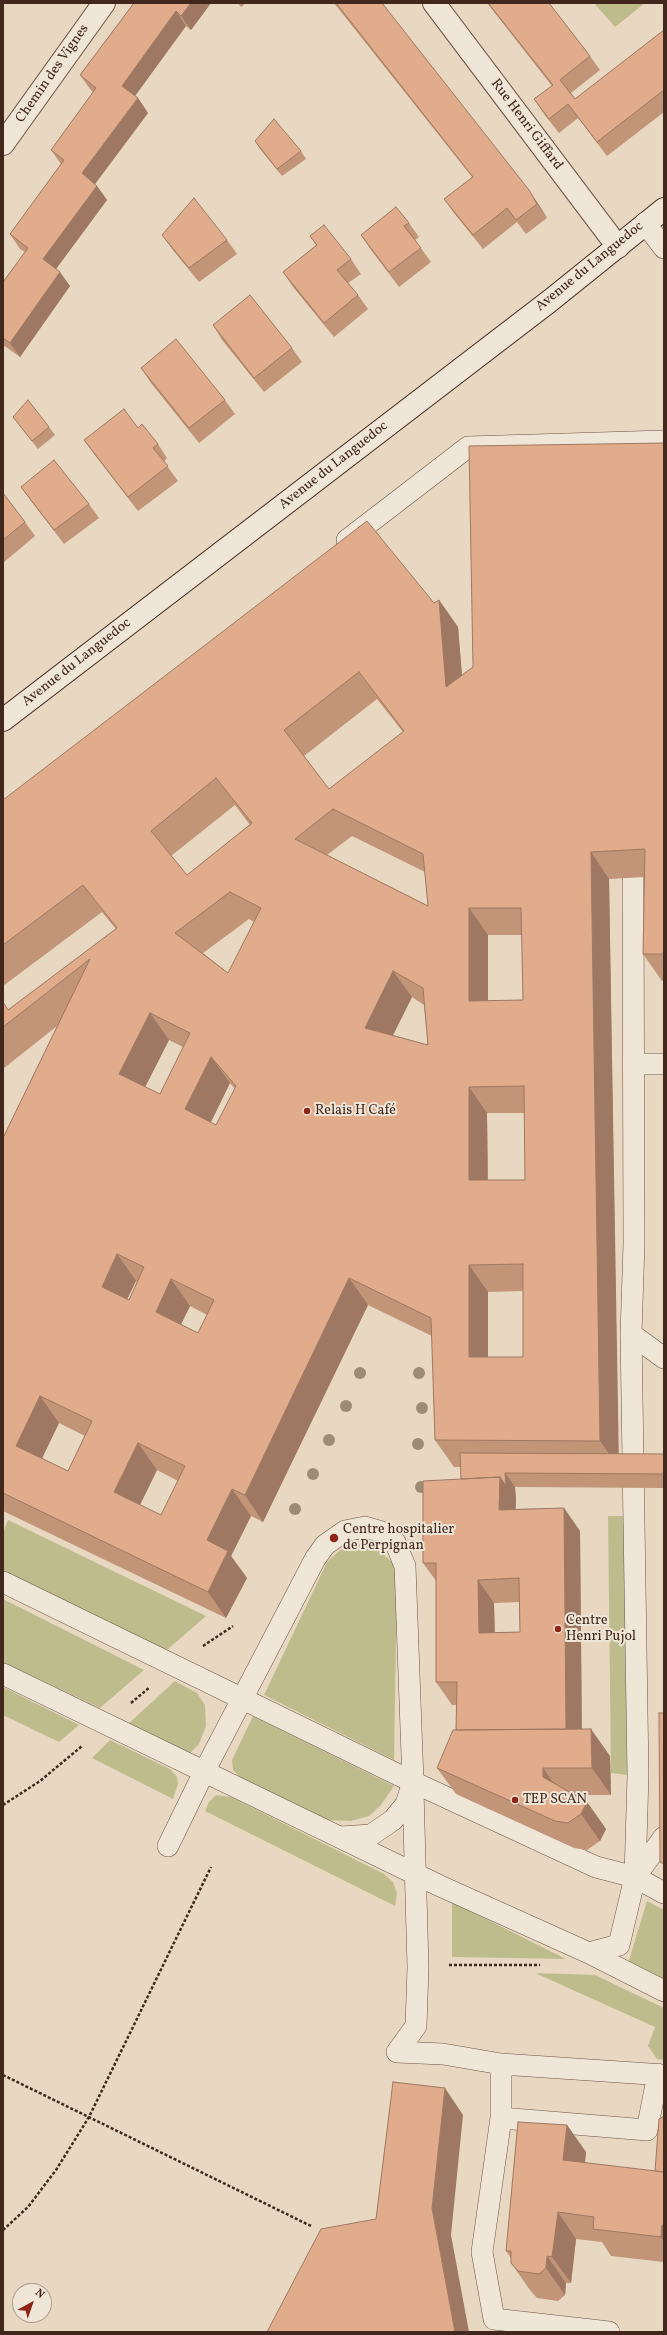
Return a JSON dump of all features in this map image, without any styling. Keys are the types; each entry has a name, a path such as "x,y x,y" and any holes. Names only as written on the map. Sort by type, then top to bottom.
{"main road":[{"name":"Chemin des Vignes","path":"3,144 104,3"},
{"name":"Rue Henri Giffard","path":"434,3 618,247"},
{"name":"Avenue du Languedoc","path":"3,720 618,247 645,223 664,209"}],"lane":[{"path":"645,223 664,248"},
{"path":"330,554 468,447 664,441"},
{"path":"589,1953 618,1945 635,1877 638,1775 631,1334 634,1244 633,877"},
{"path":"634,1064 664,1064"},
{"path":"631,1334 664,1358"},
{"path":"168,1846 204,1772 314,1559 325,1545 345,1531 365,1527 382,1532 395,1542 405,1566 413,1782 418,1967 416,2026 397,2052 443,2054 500,2064 661,2075 647,2130 501,2118"},
{"path":"3,1582 413,1782 596,1867 635,1877 664,1893"},
{"path":"3,1674 415,1874 589,1953 664,1991"},
{"path":"340,1837 371,1835 393,1820 406,1804 413,1782"},
{"path":"635,1877 664,1837"},
{"path":"500,2064 501,2118 482,2252 494,2319 608,2332"}],"path":[{"path":"3,2230 28,2207 56,2170 89,2117 211,1867"},
{"path":"3,2075 311,2226"}],"shaded area":[{"path":"594,3 645,3 615,27"},
{"path":"608,1516 624,1516 627,1775 611,1773"},
{"path":"8,1520 206,1616 167,1650 3,1571 3,1533"},
{"path":"360,1544 378,1550 392,1562 397,1578 394,1760 264,1695 327,1562 340,1550"},
{"path":"3,1599 144,1670 100,1708 3,1662"},
{"path":"175,1681 197,1693 205,1705 206,1726 199,1744 190,1753 129,1723"},
{"path":"3,1687 79,1725 59,1742 3,1715"},
{"path":"253,1716 394,1786 380,1806 369,1816 351,1821 327,1820 240,1777 233,1770 232,1760"},
{"path":"110,1740 170,1769 177,1777 178,1784 173,1799 92,1758"},
{"path":"216,1795 231,1797 384,1874 393,1882 397,1894 395,1906 205,1811 209,1802"},
{"path":"647,1901 664,1910 664,1987 626,1970"},
{"path":"452,1902 566,1959 452,1957"},
{"path":"535,1973 595,1975 664,2008 664,2060 657,2059 648,2046 655,2027"}],"building":[{"path":"134,3 191,3 181,16 176,11 122,86 138,98 82,173 97,186 43,259 60,272 10,343 3,338 3,282 28,248 10,234 64,160 51,150 96,88 80,75"},
{"path":"336,3 382,3 529,190 537,204 516,220 507,208 473,235 444,199 473,177"},
{"path":"488,3 549,3 590,56 560,80 575,99 664,30 664,90 597,142 568,104 549,119 534,99 553,85"},
{"path":"274,119 301,151 277,169 255,141"},
{"path":"194,198 227,240 189,268 162,235"},
{"path":"396,207 409,223 404,226 421,248 389,272 361,235"},
{"path":"324,225 351,259 337,270 358,295 324,323 283,272 317,245 310,236"},
{"path":"250,295 292,348 254,378 213,325"},
{"path":"176,339 225,400 189,428 141,368"},
{"path":"28,400 49,427 32,441 13,417"},
{"path":"124,409 138,428 142,424 158,444 153,448 168,466 128,497 84,440"},
{"path":"664,443 664,954 643,954 645,849 591,852 600,1441 435,1440 431,1318 349,1278 245,1495 232,1489 207,1540 228,1551 208,1592 3,1493 3,1138 90,959 3,1027 3,1002 8,1010 117,928 83,885 3,945 3,800 367,521 434,603 439,600 446,687 473,667 469,446","holes":["359,672 404,731 329,789 284,730","216,778 252,823 187,875 151,831","333,809 423,854 428,906 295,839","230,892 261,908 228,973 175,933","469,908 521,908 523,1000 469,1001","393,971 423,988 428,1045 365,1028","150,1013 190,1033 160,1094 119,1074","211,1057 236,1086 216,1125 185,1109","524,1086 525,1180 469,1180 469,1087","117,1254 144,1267 129,1300 102,1287","523,1264 523,1357 469,1357 469,1265","171,1279 214,1300 198,1333 156,1312","40,1396 92,1421 68,1471 16,1446","138,1443 185,1466 161,1515 114,1492"]},
{"path":"54,460 89,504 54,530 21,487"},
{"path":"3,493 25,522 3,540"},
{"path":"460,1453 664,1454 664,1474 505,1473 506,1486 500,1477 461,1479"},
{"name":"Centre Henri Pujol","path":"500,1477 499,1510 564,1508 566,1729 456,1730 457,1682 436,1682 436,1563 423,1563 423,1481","holes":["519,1578 520,1632 479,1633 478,1580"]},
{"path":"659,1713 664,1713 664,1864 660,1862"},
{"path":"591,1729 592,1768 543,1768 543,1777 587,1802 581,1814 568,1823 555,1821 437,1768 453,1730"},
{"path":"393,2082 445,2088 432,2208 455,2332 267,2332 321,2229 376,2219"},
{"path":"664,2116 664,2172 655,2171 659,2119"},
{"path":"518,2122 567,2125 563,2160 664,2172 664,2225 662,2225 661,2237 593,2229 594,2217 558,2212 552,2257 547,2256 546,2268 539,2274 518,2271 511,2263 511,2251 506,2251"}],"place":[{"name":"Relais H Café","path":"307,1111"},
{"name":"Centre hospitalier de Perpignan","path":"334,1538"},
{"name":"Centre Henri Pujol","path":"558,1629"},
{"name":"TEP SCAN","path":"515,1800"}]}
